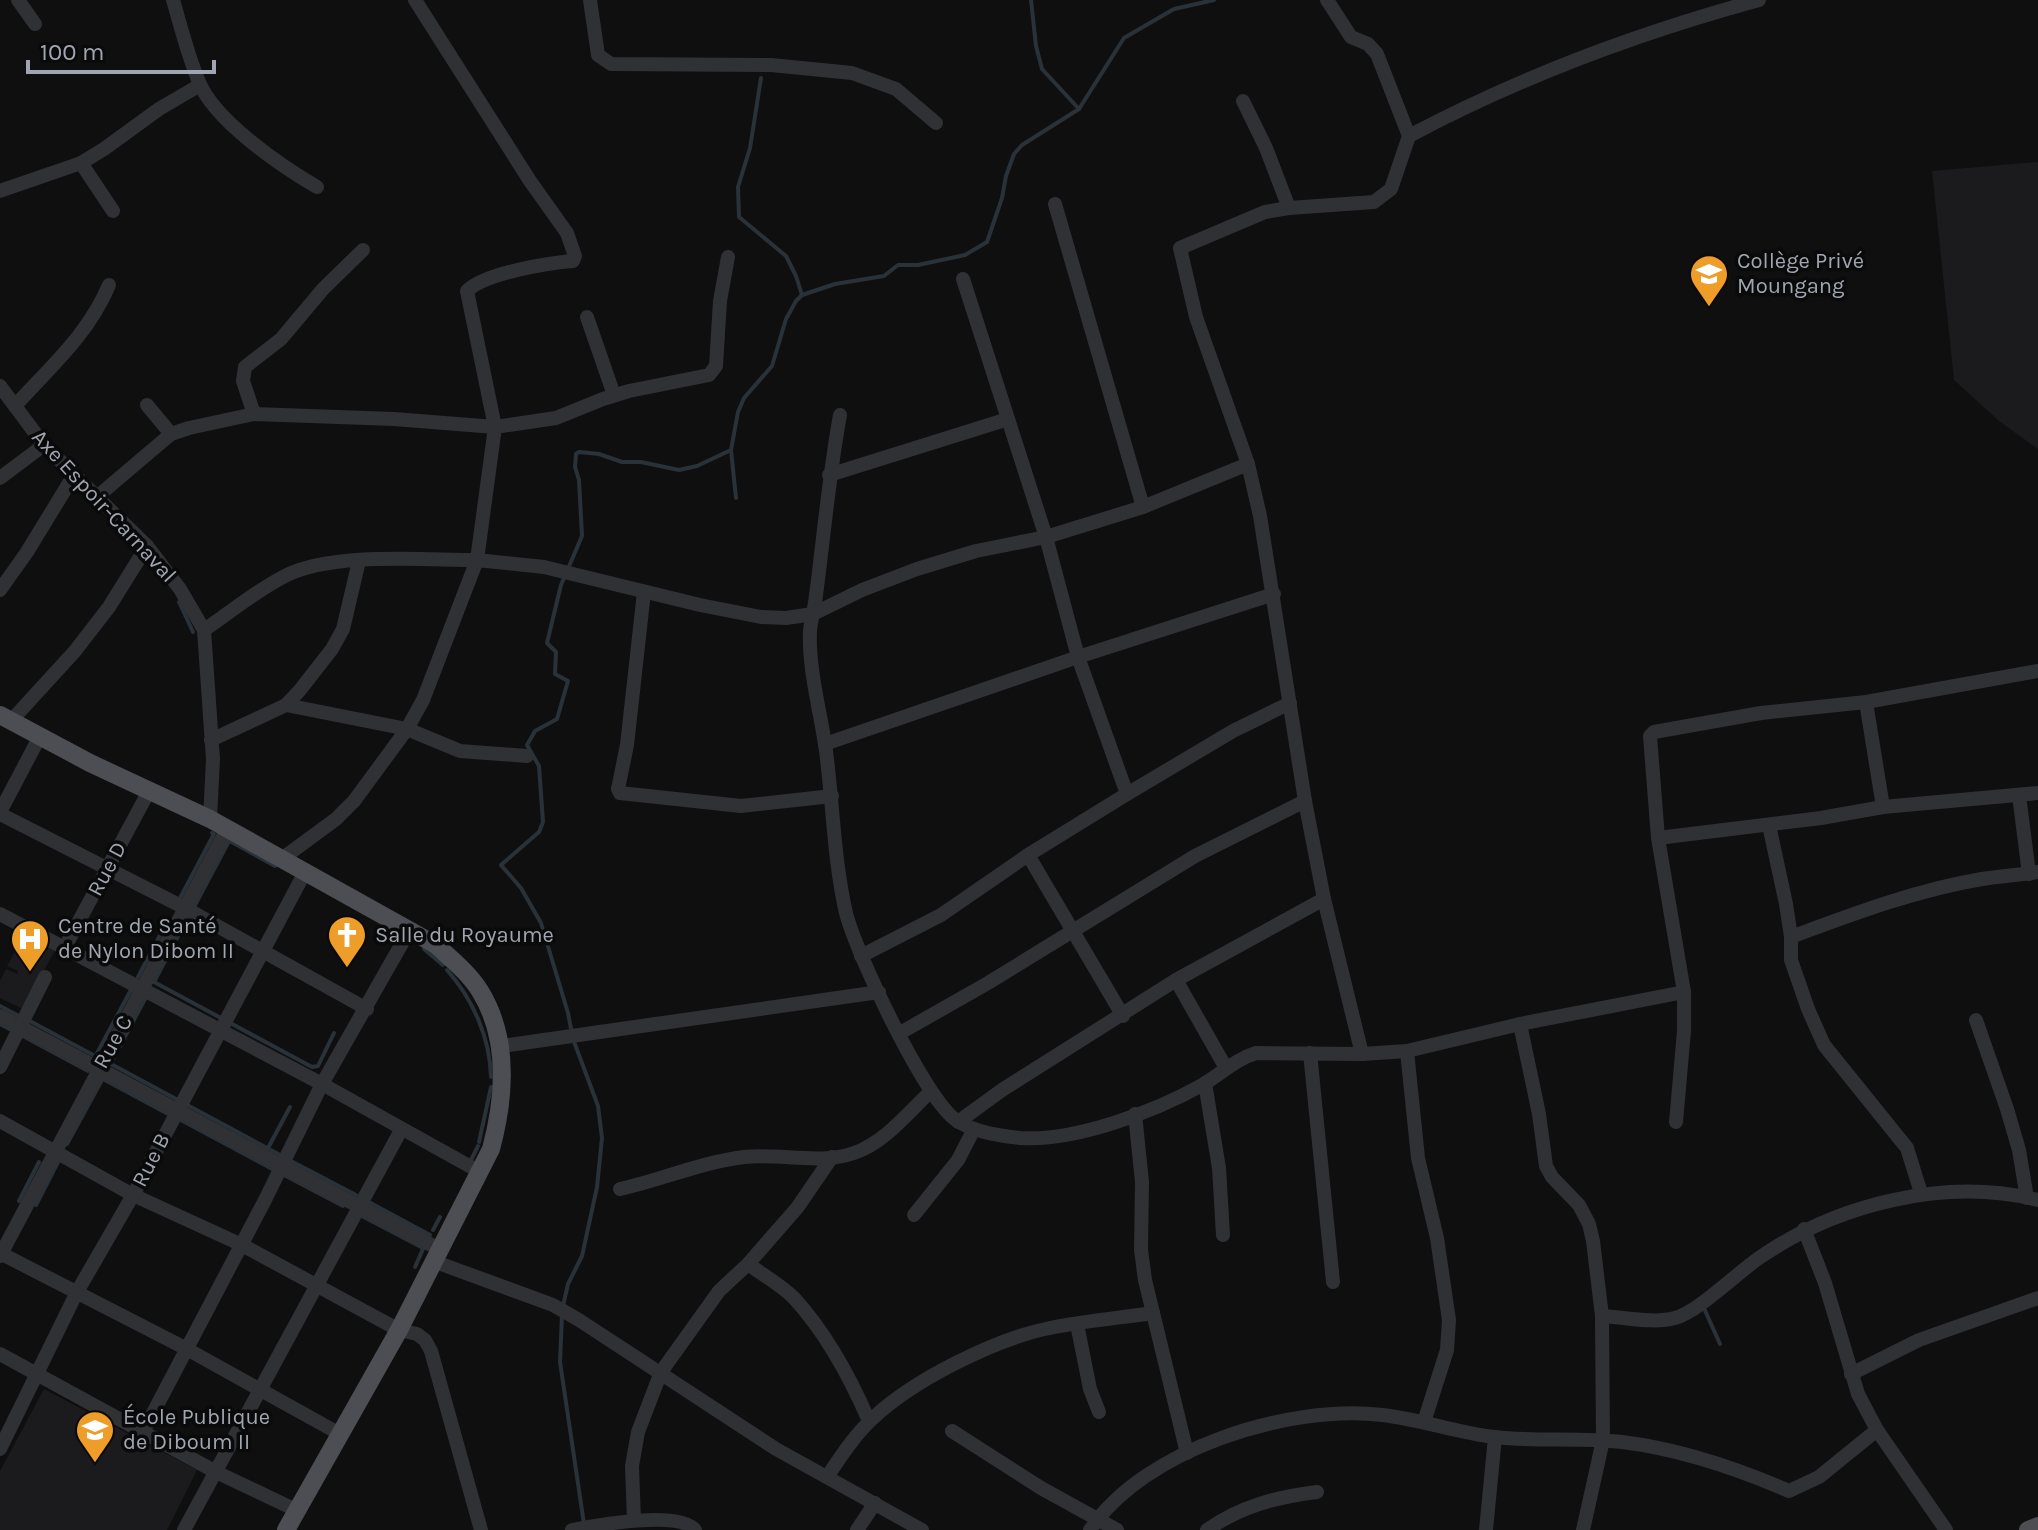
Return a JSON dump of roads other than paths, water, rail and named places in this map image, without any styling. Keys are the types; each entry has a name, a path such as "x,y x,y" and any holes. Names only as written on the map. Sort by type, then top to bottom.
{"main road":[{"path":"5,718 39,738 210,819 436,945 479,990 502,1046 497,1126 491,1149 399,1330 286,1530"},
{"path":"2028,1530 2038,1526"}],"street":[{"path":"18,0 35,24"},
{"path":"173,0 200,85 219,114 317,187"},
{"path":"283,858 336,819 354,801 407,729 423,700 477,560 495,427 467,291 470,287 523,269 573,261 575,256 567,233 530,181 415,0"},
{"path":"590,0 598,55 611,64 771,65 852,73 896,89 936,123"},
{"path":"1327,0 1351,37 1368,44 1377,54 1409,136 1391,189 1374,202 1265,212 1183,246 1179,252 1203,340 1248,464 1260,516 1305,801 1324,899 1362,1054"},
{"path":"1409,136 1510,85 1684,22 1759,0"},
{"path":"0,191 81,163 159,109 200,85"},
{"path":"1243,101 1266,148 1289,208"},
{"path":"81,163 113,211"},
{"path":"1055,204 1143,507"},
{"path":"254,414 243,381 245,367 281,339 323,289 363,250"},
{"path":"98,496 171,434 254,414 394,419 495,427 556,418 614,395 709,375 714,371 720,301 728,257"},
{"path":"963,279 1046,537 1078,657 1127,794"},
{"path":"15,406 88,327 109,285"},
{"path":"587,317 614,395"},
{"name":"Axe Espoir-Carnaval","path":"0,386 44,445 147,546 180,589 204,630 213,777 210,819"},
{"path":"147,405 171,434"},
{"path":"840,415 829,475 811,649 841,886 847,918 861,956 930,1092 958,1122 974,1129 1018,1137 1069,1135 1135,1114 1205,1083 1241,1057 1256,1053 1362,1054 1407,1051 1520,1024 1684,992"},
{"path":"829,475 1008,419"},
{"path":"0,478 44,445"},
{"path":"204,630 285,575 314,564 359,561 477,560 544,567 761,617 786,618 813,614 862,590 917,569 976,551 1046,537 1143,507 1248,464"},
{"path":"0,590 74,475"},
{"path":"5,718 75,651 109,607 147,546"},
{"path":"211,740 286,705 332,649 343,629 359,561"},
{"path":"644,592 627,745 618,789 620,793 741,806 832,796"},
{"path":"825,744 1274,594"},
{"path":"1676,1122 1684,992 1658,838 1649,742 1654,732 1761,713 1866,702 2038,671"},
{"path":"1866,702 1883,807"},
{"path":"861,956 941,915 1028,855 1127,794 1233,731 1290,703"},
{"path":"286,705 407,729 460,751 527,756"},
{"path":"39,738 0,813 185,908 367,1009"},
{"name":"Rue D","path":"65,947 149,791"},
{"path":"1658,838 1883,807 2038,793"},
{"path":"1791,937 1926,892 1981,879 2034,873 2019,795"},
{"path":"900,1033 988,983 1195,856 1305,801"},
{"path":"1769,825 1791,937 1791,960 1795,975 1824,1045 1907,1148 1921,1193"},
{"name":"Rue C","path":"1,1254 227,829"},
{"path":"1028,855 1123,1016"},
{"name":"Rue B","path":"0,1449 77,1292 133,1195 305,872"},
{"path":"958,1122 1002,1090 1176,980 1324,899"},
{"path":"0,914 322,1084 480,1172"},
{"path":"143,1432 242,1245 322,1084 409,931"},
{"path":"0,1067 45,977"},
{"path":"1176,980 1226,1068"},
{"path":"502,1046 879,992"},
{"path":"0,1016 358,1208 436,1255 553,1305 776,1449 922,1530"},
{"path":"1602,1316 1677,1318 1804,1229 1921,1193 1958,1190 1995,1192 2032,1199 2007,1109 1976,1020"},
{"path":"1520,1024 1537,1101 1546,1166 1552,1177 1579,1205 1589,1224 1602,1316 1603,1440 1583,1530"},
{"path":"1407,1051 1418,1158 1437,1238 1449,1320 1447,1350 1424,1422"},
{"path":"1310,1053 1333,1282"},
{"path":"1205,1083 1217,1155 1223,1235"},
{"path":"620,1189 711,1163 746,1157 832,1157 853,1153 871,1145 930,1092"},
{"path":"1135,1114 1142,1182 1141,1250 1187,1453"},
{"path":"0,1121 133,1195 242,1245 399,1330 417,1334 425,1340 431,1351 481,1530"},
{"path":"914,1215 958,1160 974,1129"},
{"path":"184,1530 401,1130"},
{"path":"634,1520 632,1466 636,1443 661,1372 719,1291 748,1264 797,1208 832,1157"},
{"path":"1804,1229 1825,1283 1858,1394 1877,1430 1946,1530"},
{"path":"1,1254 185,1348 340,1434"},
{"path":"748,1264 792,1296 814,1323 843,1366 869,1421"},
{"path":"1851,1374 1930,1335 2038,1298"},
{"path":"827,1477 869,1421 920,1383 965,1360 1047,1329 1153,1313"},
{"path":"1077,1324 1090,1389 1099,1412"},
{"path":"0,1354 216,1472 296,1510"},
{"path":"1094,1524 1119,1497 1147,1475 1187,1453 1258,1426 1327,1413 1381,1414 1495,1437 1636,1444 1701,1458 1743,1471 1789,1491 1810,1484 1877,1430"},
{"path":"952,1431 1094,1524 1117,1530"},
{"path":"1486,1530 1495,1437"},
{"path":"1207,1530 1256,1503 1317,1492"},
{"path":"857,1530 875,1503"},
{"path":"572,1530 634,1520 688,1524 695,1530"}],"waterway":[{"path":"1031,0 1042,69 1079,109"},
{"path":"736,498 731,450 738,412 744,398 772,366 786,319 796,301 802,295 835,284 884,276 898,265 918,265 965,255 987,242 1006,176 1014,154 1022,145 1079,109 1124,38 1174,9 1214,0"},
{"path":"761,78 750,148 738,187 739,217 786,256 802,295"},
{"path":"563,1306 568,1284 582,1256 597,1187 602,1138 598,1106 573,1039 541,923 521,888 501,865 539,832 543,822 539,766 527,745 535,731 557,719 568,681 555,674 556,652 547,643 561,585 582,536 576,454 599,454 622,462 641,462 679,470 697,466 731,450"},
{"path":"179,602 193,632"},
{"path":"179,900 212,833"},
{"path":"228,840 275,866"},
{"path":"194,907 229,841"},
{"path":"154,982 189,915"},
{"path":"138,977 166,924"},
{"path":"424,949 443,965"},
{"path":"447,970 465,993 478,1020 487,1048 491,1077"},
{"path":"154,982 312,1067 318,1066 334,1033"},
{"path":"95,1057 132,988"},
{"path":"110,1065 146,997"},
{"path":"0,1006 19,1016"},
{"path":"28,1020 95,1056"},
{"path":"0,1024 15,1032"},
{"path":"21,1035 88,1071"},
{"path":"111,1064 280,1155"},
{"path":"67,1144 103,1078"},
{"path":"103,1079 170,1115"},
{"path":"479,1142 491,1087"},
{"path":"268,1148 290,1107"},
{"path":"179,1119 276,1171"},
{"path":"471,1160 478,1146"},
{"path":"36,1205 59,1160"},
{"path":"291,1161 356,1195"},
{"path":"19,1201 39,1162"},
{"path":"284,1175 343,1206"},
{"path":"365,1200 430,1235"},
{"path":"358,1214 423,1248"},
{"path":"433,1230 440,1217"},
{"path":"415,1267 423,1249"},
{"path":"1703,1306 1720,1344"},
{"path":"562,1315 560,1362 584,1524"}],"place":[{"name":"Collège Privé Moungang","path":"1709,308"},
{"name":"Salle du Royaume","path":"347,969"},
{"name":"Centre de Santé de Nylon Dibom II","path":"30,973"},
{"name":"École Publique de Diboum II","path":"95,1464"}]}
